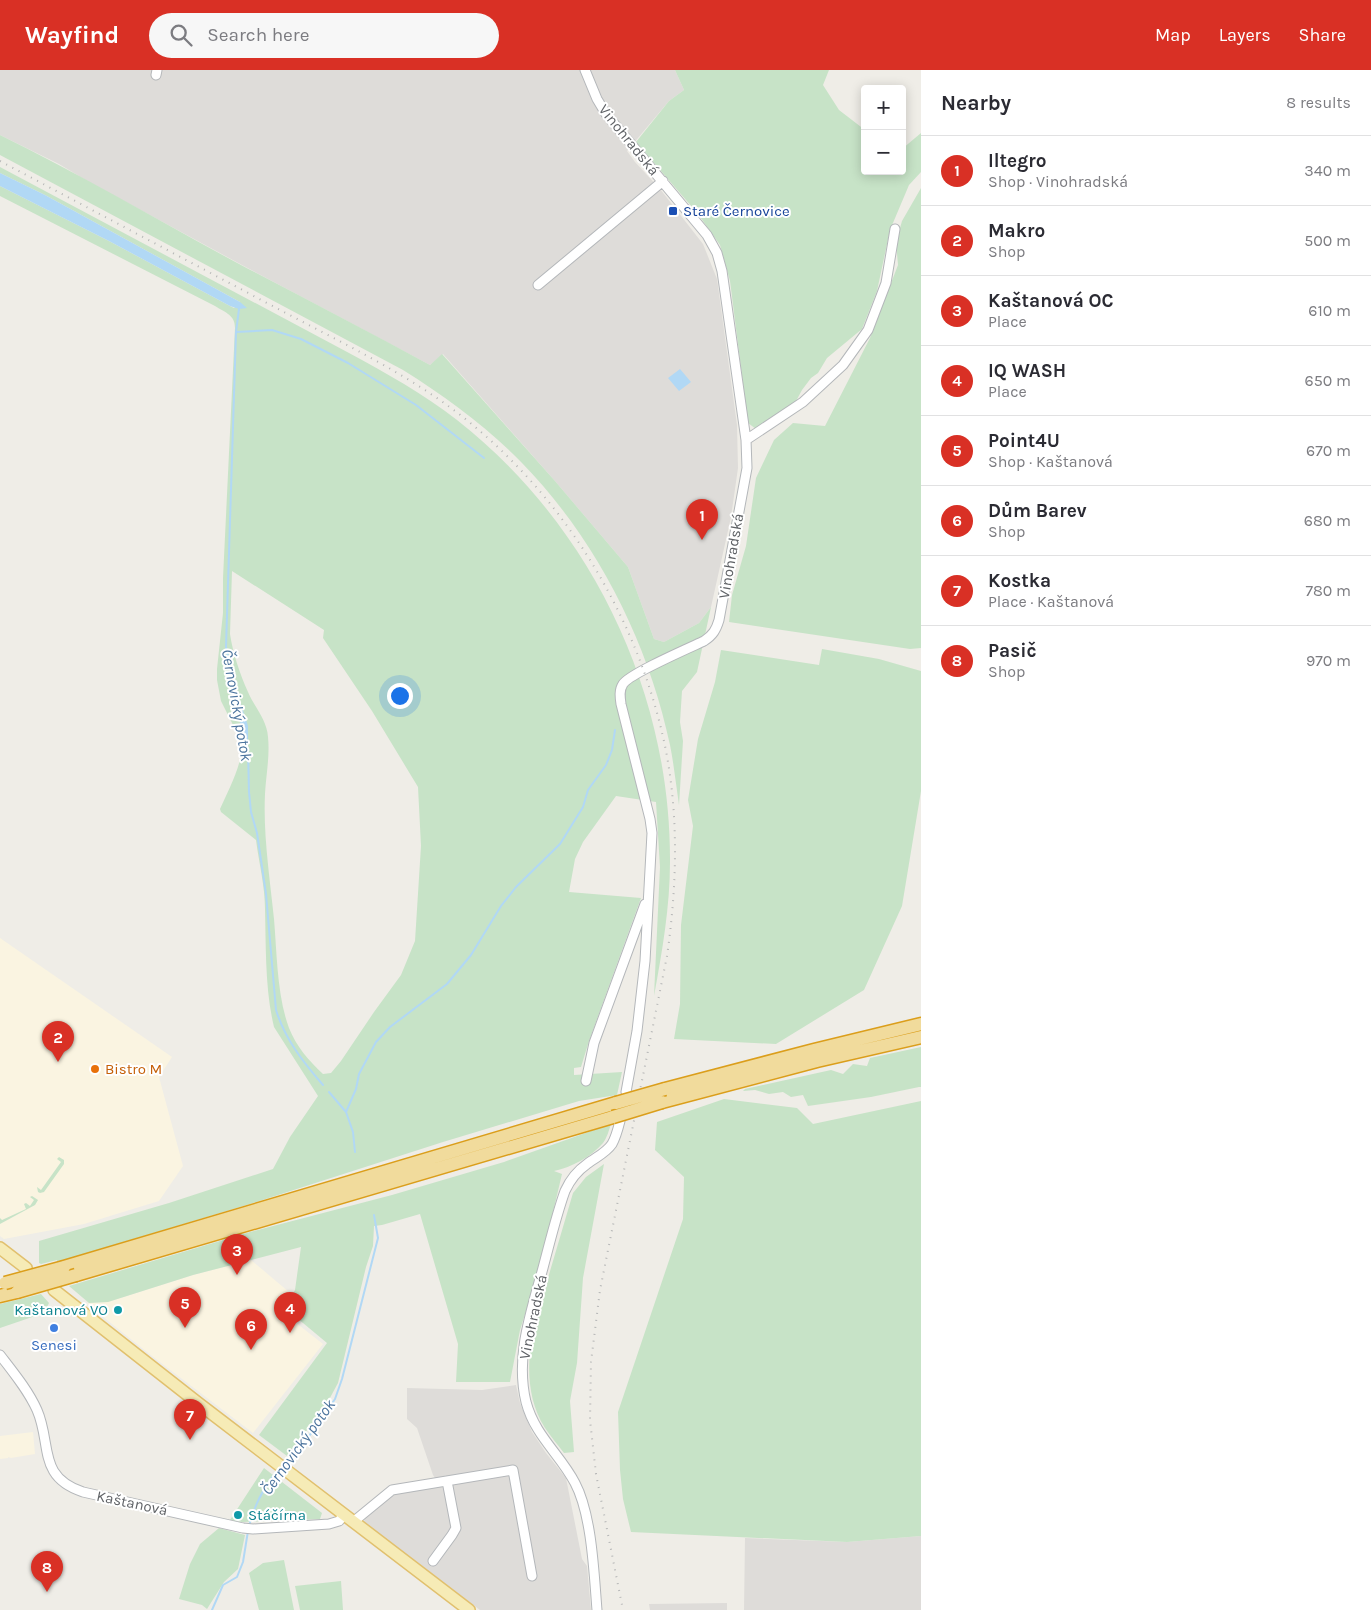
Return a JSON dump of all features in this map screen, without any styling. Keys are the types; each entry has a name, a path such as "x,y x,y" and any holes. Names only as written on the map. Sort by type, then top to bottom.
{"highway":[{"path":"2,1283 64,1267 665,1089 921,1024"},
{"path":"0,1296 616,1119 662,1102 817,1061 921,1037"}],"main road":[{"path":"0,1248 26,1268"},
{"path":"54,1290 469,1610"}],"street":[{"name":"Vinohradská","path":"585,70 597,99 606,114 707,235 717,253 722,271 746,440 747,468 719,620 714,634 704,641 635,674 625,682 621,689 621,704 652,833 645,961 637,1031 626,1092"},
{"name":"Vinohradská","path":"538,286 663,181"},
{"path":"746,440 803,402 843,365 868,330 886,283 895,229"},
{"name":"Vinohradská","path":"586,1081 594,1043 649,892"},
{"path":"627,955 645,961"},
{"name":"Vinohradská","path":"597,1610 590,1544 583,1503 575,1482 543,1438 531,1416 524,1391 522,1359 527,1327 564,1191 577,1173 611,1146 616,1137 616,1119"},
{"name":"Kaštanová","path":"0,1355 31,1397 38,1412 52,1469 60,1481 71,1488 248,1528 330,1524 349,1518 392,1490 513,1470 532,1576"},
{"path":"433,1561 456,1528 447,1481"}],"shaded area":[{"path":"0,70 675,70 684,90 669,101 627,151 660,189 703,244 717,279 737,425 738,468 731,517 711,607 699,623 664,642 654,639 628,567 443,354 430,365 242,265 59,164 0,135"},
{"path":"0,938 172,1057 159,1077 183,1166 159,1201 84,1224 4,1239 0,1236"},
{"path":"251,1260 289,1292 277,1308 323,1344 253,1433 87,1304 108,1302 193,1275"},
{"path":"516,1385 520,1403 532,1432 566,1478 582,1559 587,1566 591,1610 480,1610 364,1522 365,1517 395,1493 440,1485 433,1475 417,1428 407,1419 407,1388 482,1390"},
{"path":"33,1432 35,1454 0,1459 0,1436"},
{"path":"921,1536 921,1610 744,1610 745,1538 847,1542"},
{"path":"727,1603 727,1610 650,1610 649,1604"}],"green space":[{"path":"675,70 829,70 823,85 839,110 861,127 861,175 906,175 906,146 921,133 921,172 909,185 890,230 877,291 862,329 827,358 818,373 811,378 802,390 795,403 756,429 748,423 730,281 720,245 698,214 636,142 669,101 684,90"},
{"path":"0,135 430,365 442,354 555,481 628,567 654,639 664,642 699,623 711,607 697,672 682,691 680,722 683,741 679,805 670,745 660,706 648,668 616,594 596,558 573,524 549,493 509,450 466,413 403,370 0,155"},
{"path":"0,167 363,361 431,401 457,420 505,462 547,509 584,561 614,617 638,675 656,736 667,799 670,862 669,896 654,996 660,867 656,802 616,796 583,842 575,859 569,892 641,898 581,1067 574,1068 574,1075 622,1072 617,1095 579,1101 57,1262 57,1260 39,1263 39,1241 169,1203 273,1169 290,1137 318,1096 274,1027 267,983 265,900 256,840 221,812 220,809 235,775 242,749 241,741 221,701 217,680 223,613 235,324 232,317 215,306 0,196 0,186 109,241 234,308 240,302 45,195 0,173","holes":["232,571 324,630 323,638 372,711 418,787 421,846 415,941 401,975 331,1073 323,1074 299,1047 289,1028 282,1002 265,825 268,737 263,720 242,678 231,641","232,677 248,748 230,687"]},
{"path":"921,188 921,648 910,649 729,622 732,595 746,546 756,478 774,440 793,423 825,426 870,338 898,265 896,242 902,221"},
{"path":"822,649 879,659 921,671 921,791 902,906 864,990 776,1044 674,1039 680,1004 681,925 693,826 688,800 698,739 715,682 721,650 819,665"},
{"path":"921,1047 921,1087 871,1097 808,1106 803,1095 791,1097 783,1092 769,1094 755,1090 743,1091 831,1070 843,1074 853,1064 867,1066 870,1058"},
{"path":"724,1099 797,1108 813,1124 921,1101 921,1536 847,1542 631,1532 623,1499 618,1412 683,1219 684,1177 655,1150 657,1122"},
{"path":"611,1124 604,1141 593,1153 568,1167 554,1171 562,1174 540,1267 520,1330 510,1382 456,1382 458,1344 420,1214 374,1226 373,1246 366,1267 338,1383 325,1407 287,1456 259,1435 327,1343 285,1308 295,1290 301,1247 193,1275 108,1302 89,1303 69,1286 250,1232 392,1195 504,1162"},
{"path":"59,1157 64,1160 64,1164 44,1192 38,1192 37,1187 41,1190 61,1162 57,1159"},
{"path":"604,1164 583,1278 577,1363 570,1401 574,1452 564,1453 545,1428 534,1405 529,1367 531,1342 533,1329 573,1193 586,1177"},
{"path":"32,1196 38,1200 35,1205 0,1224 0,1218 2,1220 26,1209 24,1204 26,1203 30,1206 34,1200 30,1197"},
{"path":"41,1294 49,1303 44,1313 0,1328 0,1304"},
{"path":"264,1468 322,1513 320,1519 242,1522 230,1520"},
{"path":"219,1528 245,1535 238,1569 224,1582 207,1609 202,1605 179,1599 190,1564 200,1544"},
{"path":"284,1560 294,1610 259,1610 249,1573 263,1563"},
{"path":"341,1581 343,1610 300,1610 295,1586"}],"water":[{"path":"0,173 45,195 240,302 247,308 239,309 230,306 109,241 0,186"},
{"path":"680,369 691,382 679,391 668,378"},
{"path":"232,676 248,726 248,750 230,687"}],"waterway":[{"name":"Černovický potok","path":"232,676 226,647 236,332 239,309"},
{"path":"236,332 272,330 301,339 348,363 416,405 484,458"},
{"path":"346,1112 356,1089 359,1074 376,1042 390,1027 447,984 471,955 501,906 516,887 560,844 583,807 588,790 606,765 612,750 615,730"},
{"name":"Černovický potok","path":"248,749 251,812 257,833 266,894 276,1010 284,1031 295,1050 323,1085"},
{"name":"Černovický potok","path":"329,1092 346,1112 353,1132 355,1152"},
{"name":"Černovický potok","path":"284,1464 315,1429 335,1399 342,1379 378,1238 374,1215"},
{"name":"Černovický potok","path":"249,1526 261,1496 279,1469"},
{"name":"Černovický potok","path":"212,1610 223,1585 237,1577 243,1562 248,1531"}],"railway":[{"path":"0,161 372,359 417,385 459,414 497,446 532,482 563,521 591,562 616,606 636,651 653,698 665,746 673,798 675,851 673,903 667,956 600,1290 591,1362 590,1420 596,1474 623,1610"}],"place":[{"name":"Staré Černovice","path":"673,211"},
{"name":"Iltegro","path":"702,540"},
{"name":"Makro","path":"58,1062"},
{"name":"Bistro M","path":"95,1069"},
{"name":"Kaštanová OC","path":"237,1275"},
{"name":"Kaštanová VO","path":"118,1310"},
{"name":"Senesi","path":"54,1328"},
{"name":"Point4U","path":"185,1328"},
{"name":"IQ WASH","path":"290,1333"},
{"name":"Dům Barev","path":"251,1350"},
{"name":"Kostka","path":"190,1440"},
{"name":"Stáčírna","path":"238,1515"},
{"name":"Pasič","path":"47,1592"}]}
